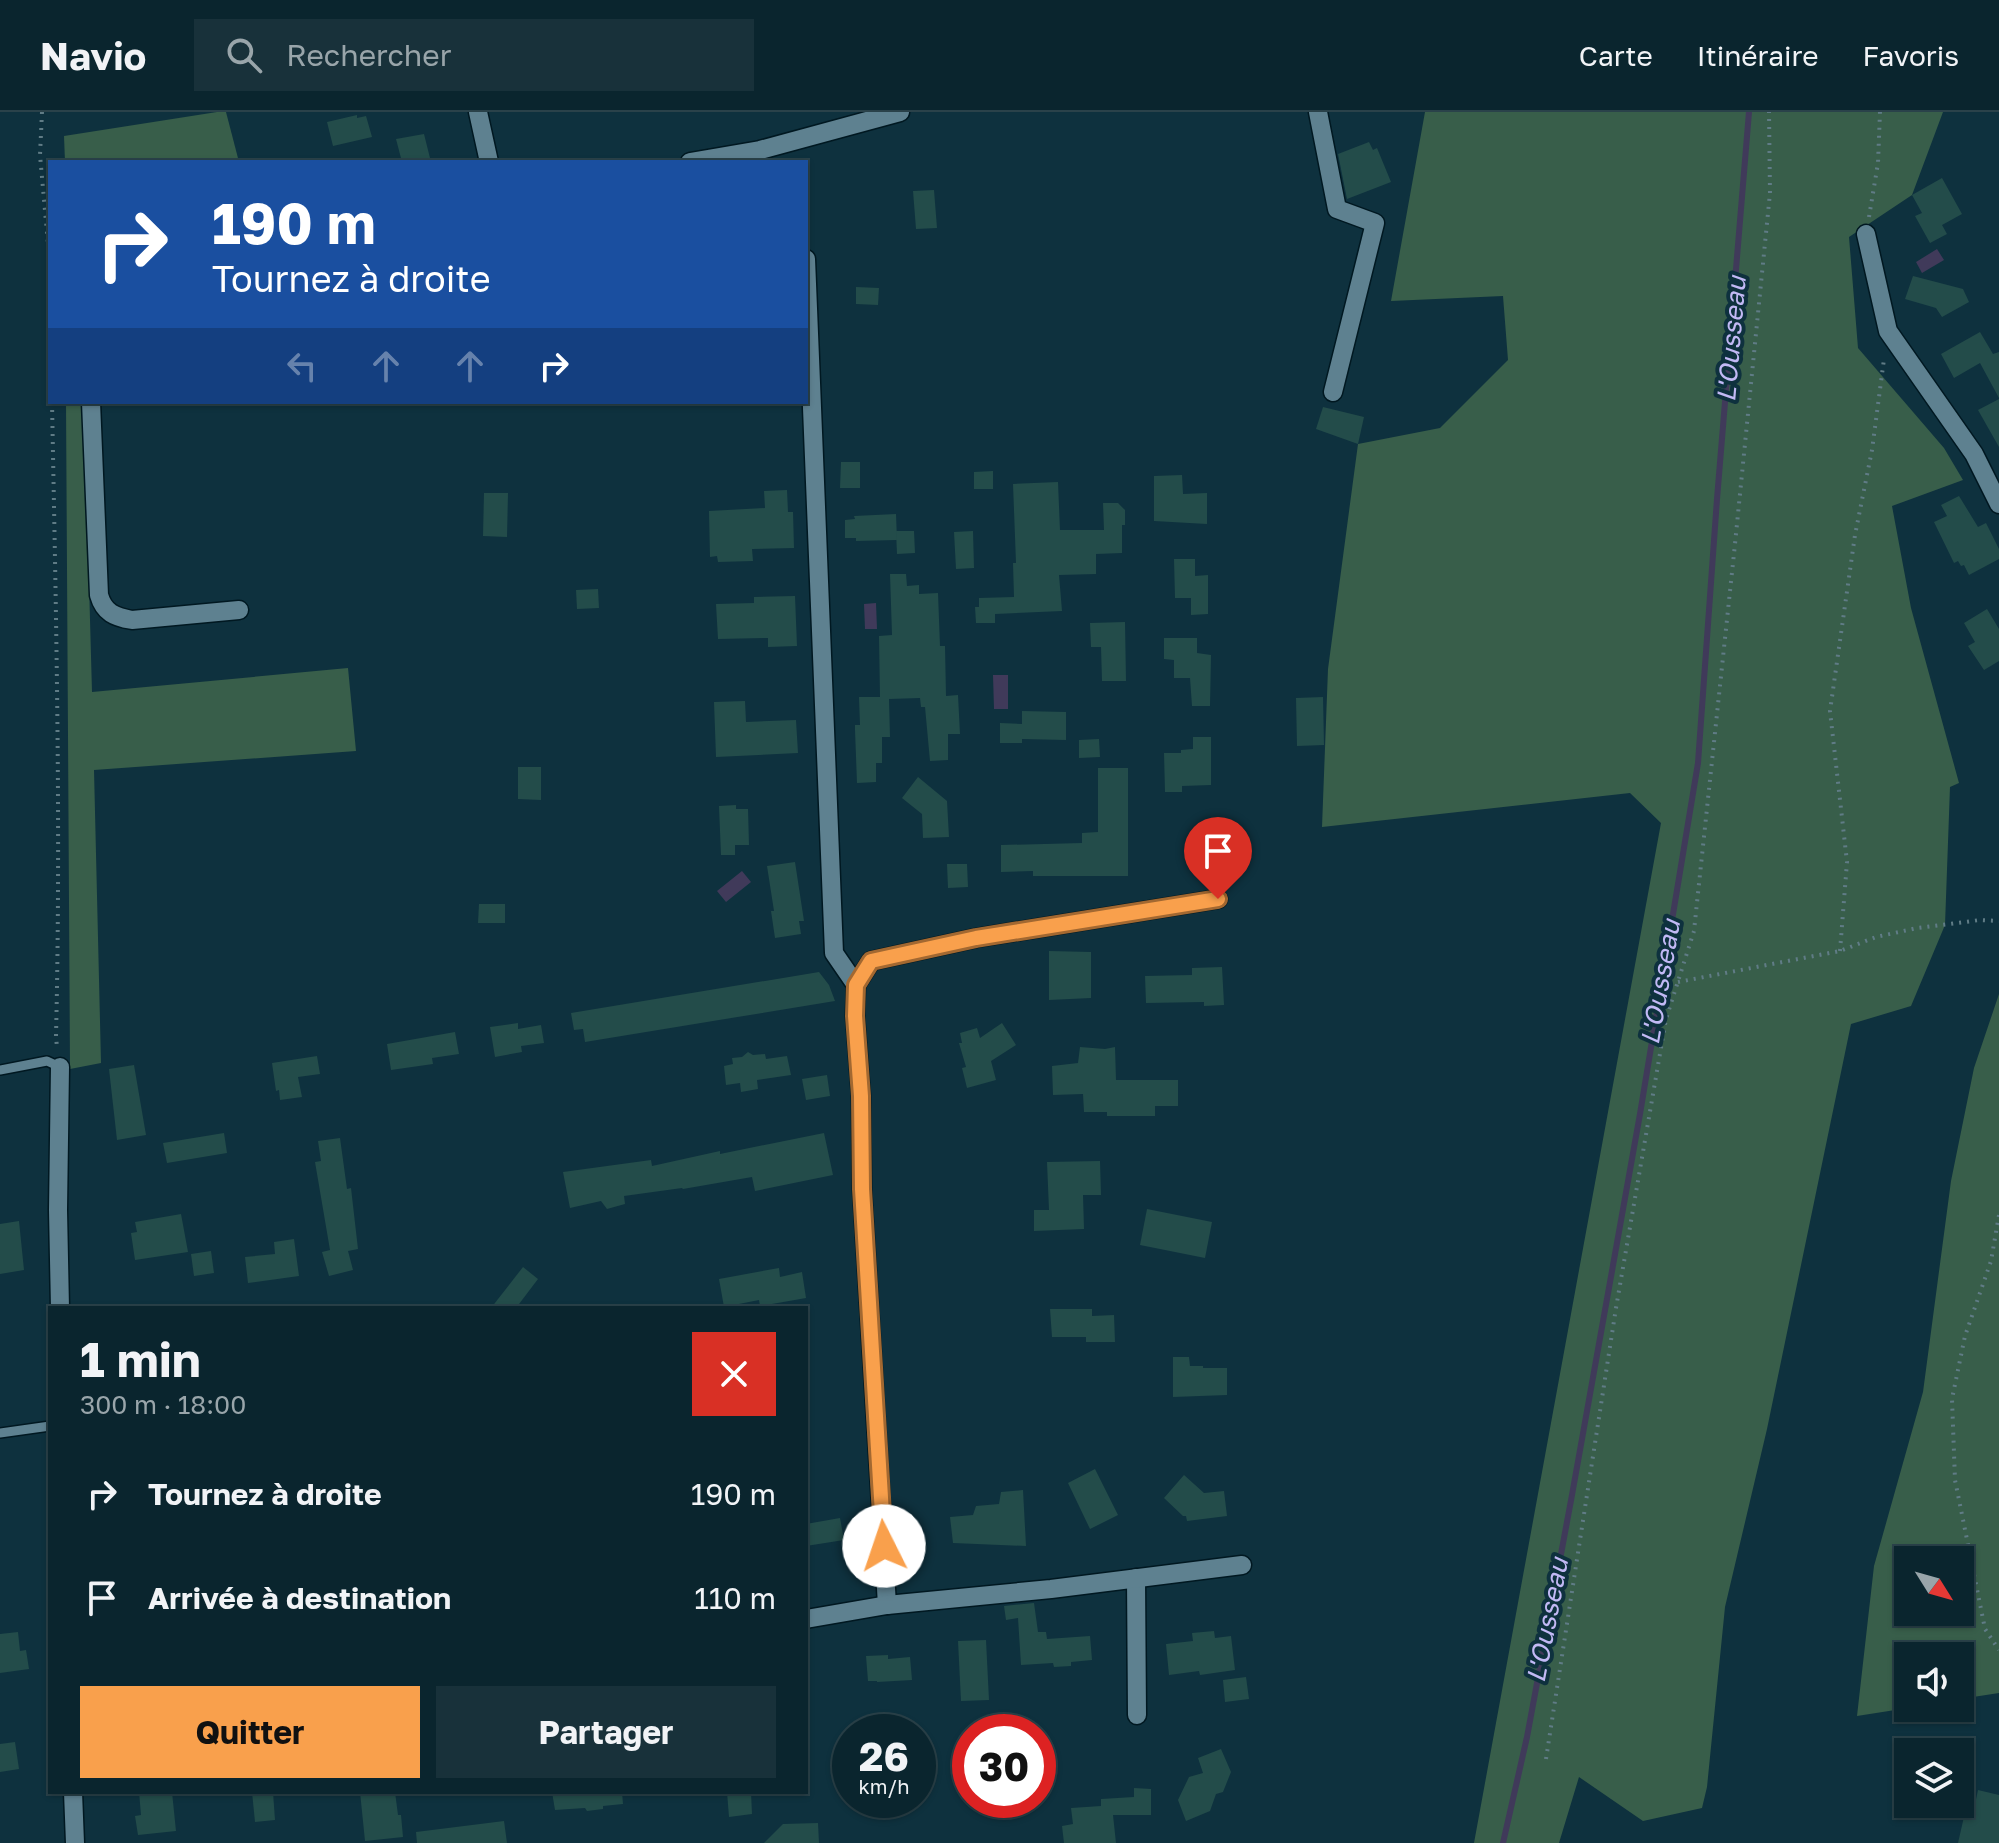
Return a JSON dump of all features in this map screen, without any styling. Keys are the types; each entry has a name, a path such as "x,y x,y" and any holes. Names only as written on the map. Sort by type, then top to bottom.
{"street":[{"path":"478,112 489,160"},
{"path":"715,160 764,156 900,112"},
{"path":"1318,112 1337,209 1375,223 1333,392"},
{"path":"1866,234 1888,331 1974,454 1999,504"},
{"path":"808,309 834,953 856,985"},
{"path":"91,404 99,595 102,605 117,617 132,620 239,610"},
{"path":"887,1605 862,1189 856,985 871,961 976,938 1218,899"},
{"path":"60,1067 60,1306"},
{"path":"808,1619 887,1605 1051,1589 1242,1565"},
{"path":"1136,1578 1137,1715"},
{"path":"73,1794 75,1843"}],"lane":[{"path":"0,1070 47,1061 60,1067"},
{"path":"0,1433 48,1426"}],"path":[{"path":"42,112 40,155 48,244"},
{"path":"1546,1759 1616,1308 1666,1019 1694,931 1770,193 1769,112"},
{"path":"1866,234 1878,163 1880,112"},
{"path":"1840,951 1847,862 1830,711 1888,331"},
{"path":"52,404 59,894 56,1036"},
{"path":"1678,982 1840,951 1876,937 1917,928 1980,920 1999,921"},
{"path":"1999,1215 1991,1261 1965,1336 1952,1399 1955,1480 1985,1629 1999,1650"}],"green space":[{"path":"226,112 238,160 65,160 64,136"},
{"path":"1425,112 1943,112 1912,195 1849,237 1858,348 1944,448 1963,480 1892,506 1911,608 1959,783 1950,787 1945,925 1911,1006 1851,1024 1767,1429 1725,1607 1707,1787 1702,1808 1643,1821 1579,1777 1559,1843 1474,1843 1661,823 1630,793 1322,827 1328,669 1358,444 1440,428 1508,360 1503,296 1391,301"},
{"path":"66,404 84,404 92,692 348,668 356,751 94,770 101,1063 70,1069"},
{"path":"1999,994 1999,1693 1974,1697 1974,1642 1894,1642 1894,1710 1857,1716 1874,1566 1923,1392 1951,1181 1974,1068"}],"shaded area":[{"path":"1937,249 1944,260 1922,273 1916,262"},
{"path":"876,603 877,629 865,629 864,604"},
{"path":"993,675 1008,675 1008,709 994,709"},
{"path":"742,871 751,882 726,902 717,891"}],"building":[{"path":"357,115 357,118 366,116 372,137 333,146 327,122"},
{"path":"424,134 430,158 401,160 396,139"},
{"path":"1369,142 1373,150 1377,148 1391,182 1347,199 1338,154"},
{"path":"1942,178 1962,214 1942,225 1947,234 1930,243 1915,216 1922,213 1912,195"},
{"path":"934,190 937,228 916,229 913,191"},
{"path":"1913,276 1963,289 1969,302 1942,317 1936,308 1905,299"},
{"path":"856,287 879,288 878,305 856,304"},
{"path":"1980,332 1993,354 1999,352 1999,398 1980,363 1954,378 1941,354"},
{"path":"1999,399 1999,447 1978,410"},
{"path":"1323,407 1364,417 1358,444 1316,429"},
{"path":"841,462 860,462 860,488 840,488"},
{"path":"993,471 993,489 974,489 974,472"},
{"path":"1182,475 1183,494 1207,493 1207,524 1154,521 1154,476"},
{"path":"1058,482 1060,530 1104,530 1103,503 1118,503 1125,510 1122,553 1096,554 1096,574 1059,575 1062,611 995,614 995,623 976,623 975,607 979,607 979,598 1014,597 1013,484"},
{"path":"787,490 788,512 793,512 794,548 752,549 753,561 718,562 717,556 710,557 709,511 765,508 764,491"},
{"path":"484,493 508,493 507,537 483,536"},
{"path":"1959,496 1978,527 1986,523 1999,549 1999,559 1969,575 1964,565 1961,566 1958,561 1954,563 1934,522 1947,516 1941,505"},
{"path":"896,514 897,540 856,541 856,538 845,538 845,520 855,519 854,516"},
{"path":"896,531 914,531 915,553 897,554"},
{"path":"973,531 974,568 956,569 954,532"},
{"path":"1174,559 1195,559 1195,576 1208,575 1208,614 1191,615 1191,598 1175,598"},
{"path":"890,574 906,574 907,586 919,585 919,594 938,593 940,646 945,646 946,696 958,695 960,734 948,734 948,760 930,761 925,707 921,707 920,698 889,699 890,737 882,737 882,763 876,763 876,782 857,783 855,725 860,725 859,697 880,697 879,636 892,635"},
{"path":"598,589 599,608 577,609 576,590"},
{"path":"795,596 797,646 768,647 768,638 718,639 716,604 754,603 754,597"},
{"path":"1987,609 1999,629 1999,661 1984,670 1968,646 1975,642 1964,623"},
{"path":"1125,622 1126,681 1102,681 1101,647 1091,647 1090,623"},
{"path":"1164,638 1197,638 1197,653 1211,655 1210,706 1192,706 1190,678 1174,678 1174,660 1164,659"},
{"path":"1323,697 1324,745 1297,746 1296,698"},
{"path":"745,701 746,722 796,720 798,753 716,757 714,702"},
{"path":"1022,711 1066,712 1066,740 1022,739 1022,743 1000,743 1000,723 1022,724"},
{"path":"1193,737 1211,737 1211,785 1182,786 1182,792 1165,792 1164,753 1193,749"},
{"path":"1099,739 1100,757 1079,758 1079,740"},
{"path":"518,767 541,767 541,800 518,799"},
{"path":"1098,768 1128,768 1128,876 1033,876 1033,871 1001,872 1001,845 1082,843 1082,833 1098,832"},
{"path":"918,777 947,801 949,837 923,838 922,814 902,798"},
{"path":"736,805 736,809 748,809 749,845 735,845 735,855 721,855 719,806"},
{"path":"795,862 804,921 799,921 801,934 775,938 767,866"},
{"path":"947,864 967,864 968,887 948,888"},
{"path":"479,904 505,904 505,923 478,923"},
{"path":"1049,951 1091,952 1091,998 1049,1000"},
{"path":"1222,967 1224,1005 1204,1006 1204,1002 1146,1003 1145,976 1192,975 1192,968"},
{"path":"819,972 829,985 835,1001 585,1042 583,1029 574,1030 571,1013"},
{"path":"518,1023 518,1029 541,1025 544,1043 521,1046 522,1052 495,1057 490,1027"},
{"path":"1002,1023 1016,1045 991,1061 996,1080 967,1088 962,1068 966,1067 959,1043 962,1043 960,1033 977,1028 980,1038"},
{"path":"455,1032 459,1054 432,1058 433,1064 391,1070 387,1044"},
{"path":"1080,1047 1115,1047 1116,1080 1178,1080 1178,1106 1155,1106 1155,1116 1107,1116 1107,1112 1084,1112 1083,1094 1053,1095 1052,1066 1078,1063"},
{"path":"748,1052 765,1054 766,1059 787,1056 791,1075 757,1080 758,1089 741,1092 740,1083 726,1085 724,1066 733,1064 732,1058 742,1057"},
{"path":"317,1056 320,1074 298,1077 302,1097 280,1100 272,1063"},
{"path":"134,1065 146,1135 117,1140 109,1069"},
{"path":"827,1075 830,1096 806,1100 802,1079"},
{"path":"224,1133 227,1153 167,1163 163,1143"},
{"path":"824,1133 833,1175 755,1191 752,1177 624,1196 625,1204 607,1209 601,1201 570,1208 563,1172 651,1160 652,1166"},
{"path":"340,1138 347,1189 351,1188 358,1249 348,1251 353,1270 329,1276 322,1252 330,1250 315,1162 321,1161 318,1141"},
{"path":"1100,1161 1101,1195 1083,1195 1084,1229 1034,1231 1034,1210 1049,1210 1047,1162"},
{"path":"1147,1209 1212,1222 1205,1258 1140,1245"},
{"path":"181,1214 188,1252 135,1260 131,1233 137,1232 135,1222"},
{"path":"19,1221 24,1270 0,1274 0,1224"},
{"path":"294,1239 299,1276 248,1283 245,1257 275,1254 274,1242"},
{"path":"211,1251 214,1273 194,1276 191,1254"},
{"path":"523,1267 538,1279 518,1306 493,1306"},
{"path":"779,1268 780,1277 802,1272 806,1298 760,1306 759,1300 724,1306 719,1279"},
{"path":"1050,1309 1092,1309 1092,1316 1114,1315 1115,1342 1086,1342 1086,1337 1052,1337"},
{"path":"1173,1357 1189,1357 1190,1366 1227,1368 1227,1395 1173,1397"},
{"path":"1095,1469 1118,1515 1090,1529 1068,1483"},
{"path":"1184,1475 1204,1493 1224,1491 1227,1516 1187,1521 1186,1516 1164,1498"},
{"path":"1023,1490 1026,1546 953,1543 950,1517 973,1515 976,1506 999,1504 1001,1492"},
{"path":"840,1518 844,1540 808,1546 808,1524"},
{"path":"1034,1603 1038,1632 1046,1632 1047,1639 1090,1636 1092,1660 1071,1662 1071,1666 1054,1667 1053,1663 1021,1665 1018,1618 1006,1620 1004,1606"},
{"path":"1214,1631 1215,1638 1231,1636 1235,1670 1169,1675 1166,1644 1193,1641 1192,1633"},
{"path":"18,1632 20,1651 26,1650 29,1669 0,1673 0,1634"},
{"path":"986,1640 989,1700 961,1701 958,1641"},
{"path":"888,1655 888,1659 910,1657 912,1680 868,1681 866,1656"},
{"path":"1246,1677 1249,1699 1225,1702 1223,1680"},
{"path":"15,1742 19,1769 0,1772 0,1744"},
{"path":"1221,1749 1231,1772 1223,1792 1216,1794 1210,1811 1186,1821 1178,1800 1189,1777 1203,1773 1198,1758"},
{"path":"1134,1788 1151,1789 1151,1815 1113,1815 1116,1843 1064,1843 1062,1826 1073,1824 1071,1808 1101,1806 1101,1799 1134,1797"},
{"path":"1978,1790 1999,1795 1999,1843 1958,1843 1964,1818 1974,1818"},
{"path":"139,1794 172,1794 176,1831 138,1835 135,1816 141,1815"},
{"path":"252,1794 273,1794 275,1820 255,1822"},
{"path":"360,1794 395,1794 403,1837 365,1841"},
{"path":"552,1794 622,1794 623,1804 603,1806 603,1809 555,1810"},
{"path":"727,1794 751,1794 752,1814 729,1817"},
{"path":"504,1821 507,1843 417,1843 416,1832"},
{"path":"818,1823 819,1843 764,1843 783,1824"}],"waterway":[{"name":"L'Ousseau","path":"1503,1843 1527,1737 1572,1495 1698,763 1749,112"}],"route":[{"path":"884,1546 862,1189 856,985 871,961 976,938 1218,899"}]}
